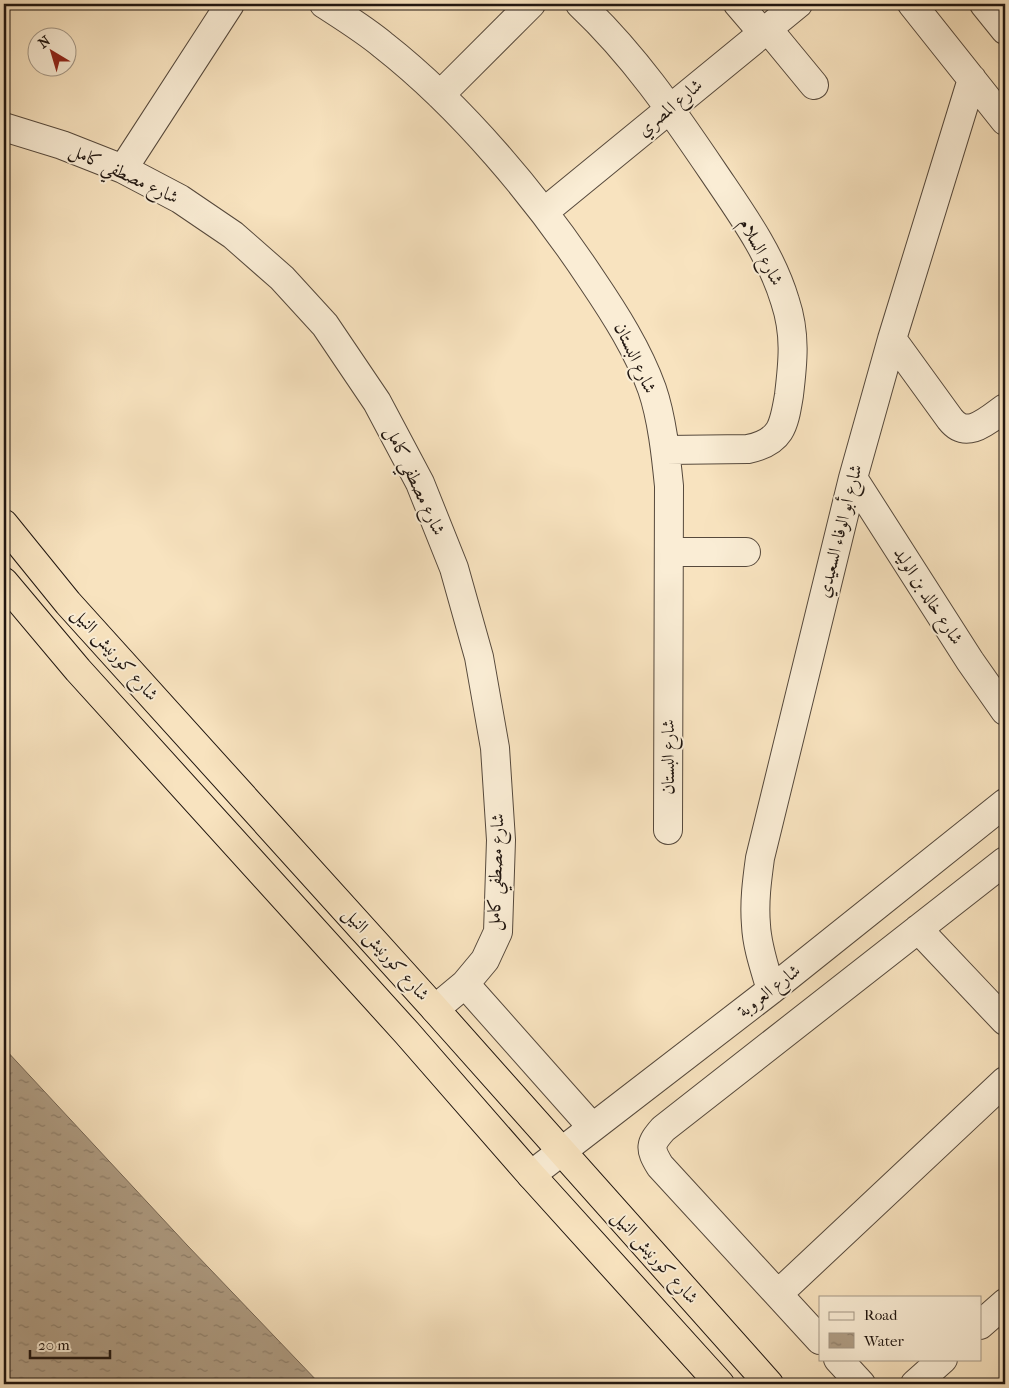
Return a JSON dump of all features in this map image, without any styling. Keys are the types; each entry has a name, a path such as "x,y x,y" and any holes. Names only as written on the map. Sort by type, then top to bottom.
{"highway":[{"name":"شارع كورنيش النيل","path":"4,524 68,603 435,1009 769,1384"},
{"name":"شارع كورنيش النيل","path":"4,582 78,670 720,1384"}],"street":[{"path":"123,169 230,4"},
{"name":"شارع البستان","path":"324,4 383,45 440,95 494,152 544,212 576,257 633,345 652,390 666,450 669,486 668,830"},
{"path":"440,95 531,4"},
{"name":"شارع السلام","path":"580,4 635,62 670,108 745,220 775,273 786,302 792,331 794,358 785,421 779,432 770,441 760,447 748,449 666,450"},
{"path":"738,4 814,85"},
{"name":"شارع المصري","path":"544,212 798,4"},
{"path":"912,4 1005,121"},
{"path":"984,4 1005,30"},
{"name":"شارع أبو الوفاء السعيدي","path":"771,990 761,958 756,925 755,891 760,858 853,478 892,339 972,79"},
{"name":"شارع مصطفي كامل","path":"4,126 62,145 123,169 180,199 233,235 282,278 326,325 377,402 420,483 454,568 479,657 495,748 501,840 498,932 485,960 466,984 435,1009"},
{"path":"892,339 950,419 959,427 964,429 977,428 1005,408"},
{"name":"شارع خالد بن الوليد","path":"853,478 970,661 1005,712"},
{"path":"669,552 746,552"},
{"name":"شارع العروبة","path":"531,1175 771,990 1005,803"},
{"path":"819,1339 660,1166 651,1152 653,1140 663,1128 1005,861"},
{"path":"918,929 1005,1020"},
{"path":"466,984 592,1128"},
{"path":"778,1294 1005,1081"},
{"path":"982,1323 1005,1302"},
{"path":"839,1360 861,1384"},
{"path":"915,1384 942,1360"}],"water":[{"path":"4,1048 187,1245 320,1384 4,1384"}]}
